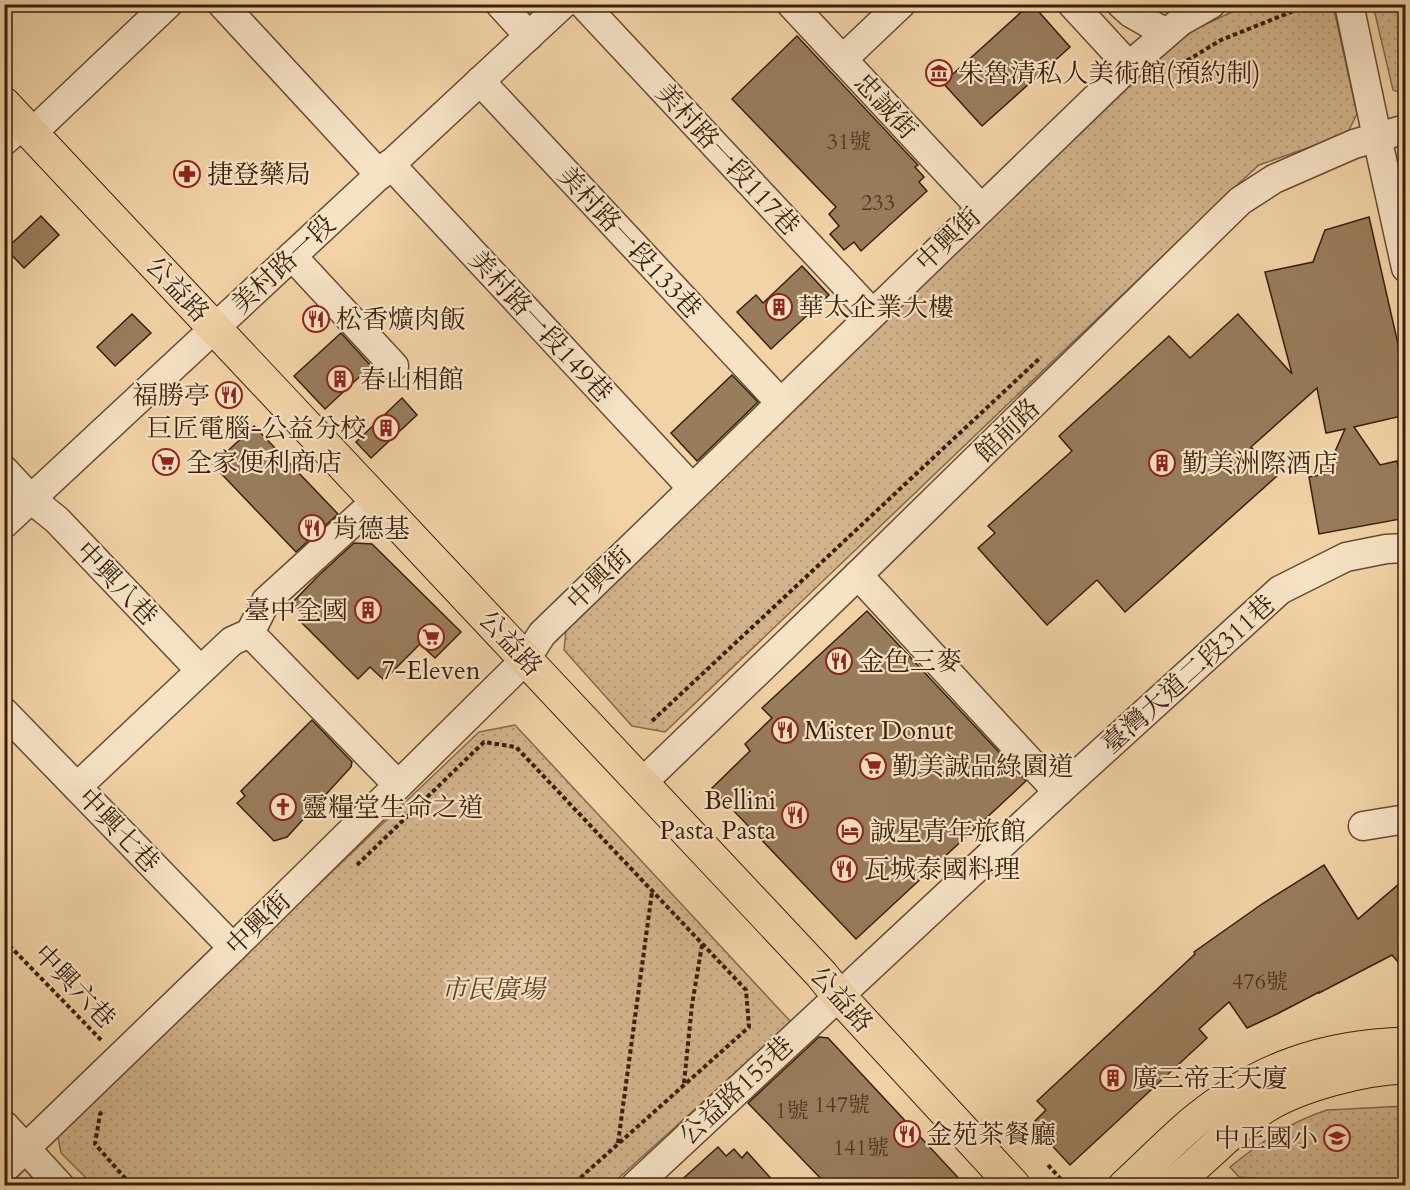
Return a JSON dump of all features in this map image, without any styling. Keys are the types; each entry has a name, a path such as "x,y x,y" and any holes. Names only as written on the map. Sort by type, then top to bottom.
{"main road":[{"name":"公益路","path":"16,125 214,328 526,659 1014,1185"},
{"path":"1125,1185 1195,1121 1244,1086 1271,1072 1304,1059 1335,1052 1380,1044 1406,1044"},
{"path":"1172,1185 1264,1107 1305,1087 1343,1077 1406,1067"}],"street":[{"path":"16,125 168,4"},
{"name":"美村路一段149巷","path":"222,4 692,488"},
{"path":"500,4 529,36"},
{"name":"美村路一段","path":"4,524 563,4"},
{"name":"美村路一段117巷","path":"583,4 872,313"},
{"name":"忠誠街","path":"791,4 981,208"},
{"path":"843,59 901,4"},
{"path":"1072,4 1140,74"},
{"path":"1121,4 1131,13 1166,33"},
{"name":"中興街","path":"4,1169 233,948 526,659 542,634 872,313 981,208 1140,74 1166,33 1181,21 1211,4"},
{"path":"1349,4 1406,268"},
{"name":"美村路一段133巷","path":"480,81 780,402"},
{"name":"館前路","path":"642,783 1240,201 1274,179 1354,144 1406,129"},
{"path":"291,256 393,366"},
{"name":"中興八巷","path":"4,470 31,499 57,520 200,670"},
{"path":"77,787 232,641 250,633 266,601 376,501"},
{"name":"臺灣大道二段311巷","path":"838,995 1280,590 1346,557 1386,549 1406,548"},
{"path":"858,575 1058,792"},
{"path":"250,633 398,785"},
{"name":"中興七巷","path":"4,712 233,948"},
{"path":"1363,826 1406,819"},
{"name":"公益路155巷","path":"641,1184 838,995"},
{"path":"4,1125 60,1185"}],"path":[{"path":"1140,74 1311,4"},
{"path":"356,866 484,742 516,747 746,990 749,1027 571,1185"},
{"path":"617,1144 652,891"},
{"name":"中興六巷","path":"4,940 118,1058"},
{"path":"684,1084 692,1005 702,944"},
{"path":"108,1106 100,1114 95,1144 132,1185"},
{"path":"1048,1165 1067,1185"},
{"path":"1056,1185 1062,1180"}],"green space":[{"path":"1256,5 1333,5 1357,114 1347,134 1259,165 665,732 632,726 564,650 567,620 1161,53 1198,28 1234,11"},
{"path":"1373,5 1405,5 1405,94 1393,90"},
{"name":"市民廣場","path":"515,725 791,1022 611,1185 93,1185 61,1153 57,1133 479,732"},
{"name":"中正國小","path":"1405,1106 1405,1185 1335,1186 1239,1177 1230,1167 1276,1134 1327,1110"}],"building":[{"path":"1030,4 1070,47 982,126 943,83"},
{"path":"797,36 918,165 915,167 924,177 919,182 927,191 861,251 854,242 844,250 830,234 839,226 829,214 836,207 732,99"},
{"path":"41,216 59,235 24,268 6,249"},
{"name":"勤美洲際酒店","path":"1369,217 1406,379 1406,415 1354,427 1380,465 1397,461 1406,503 1406,518 1319,534 1309,477 1325,474 1345,429 1326,433 1317,388 1251,447 1277,476 1125,612 1097,580 1047,625 978,548 995,533 988,526 1072,451 1059,436 1169,336 1190,358 1238,314 1292,374 1265,272 1313,262 1325,230"},
{"name":"華太企業大樓","path":"802,266 829,295 771,349 737,312 756,295 763,303"},
{"path":"132,314 151,333 115,366 97,347"},
{"path":"341,333 371,366 325,409 294,376"},
{"path":"732,375 758,402 697,461 671,433"},
{"name":"巨匠電腦-公益分校","path":"402,398 417,415 371,458 356,442"},
{"path":"254,426 338,514 296,552 213,465"},
{"name":"臺中全國","path":"354,543 372,544 461,632 435,658 420,644 384,680 370,667 358,679 300,621 305,616 292,603"},
{"name":"勤美誠品綠園道","path":"867,611 1026,781 856,939 712,788 750,751 745,744 772,718 762,708"},
{"path":"312,720 352,762 351,767 287,837 274,841 237,803 245,796 241,791"},
{"path":"1324,865 1358,919 1406,878 1406,971 1392,955 1247,1028 1229,1002 1199,1029 1207,1038 1070,1165 1032,1124 1046,1110 1037,1101 1195,954 1194,952 1262,904"},
{"path":"819,1037 828,1038 965,1185 827,1185 748,1103"},
{"path":"718,1147 726,1156 734,1149 742,1158 747,1152 777,1185 676,1185"}],"place":[{"name":"朱魯清私人美術館(預約制)","path":"939,73"},
{"name":"捷登藥局","path":"187,174"},
{"name":"華太企業大樓","path":"779,307"},
{"name":"松香爌肉飯","path":"316,319"},
{"name":"春山相館","path":"340,379"},
{"name":"福勝亭","path":"229,395"},
{"name":"巨匠電腦-公益分校","path":"386,428"},
{"name":"全家便利商店","path":"166,462"},
{"name":"勤美洲際酒店","path":"1162,463"},
{"name":"肯德基","path":"312,528"},
{"name":"臺中全國","path":"368,610"},
{"name":"7-Eleven","path":"431,637"},
{"name":"金色三麥","path":"839,661"},
{"name":"Mister Donut","path":"785,730"},
{"name":"勤美誠品綠園道","path":"873,766"},
{"name":"靈糧堂生命之道","path":"283,807"},
{"name":"Bellini Pasta Pasta","path":"795,815"},
{"name":"誠星青年旅館","path":"850,831"},
{"name":"瓦城泰國料理","path":"844,869"},
{"name":"廣三帝王天廈","path":"1113,1078"},
{"name":"金苑茶餐廳","path":"907,1134"},
{"name":"中正國小","path":"1337,1138"}]}
